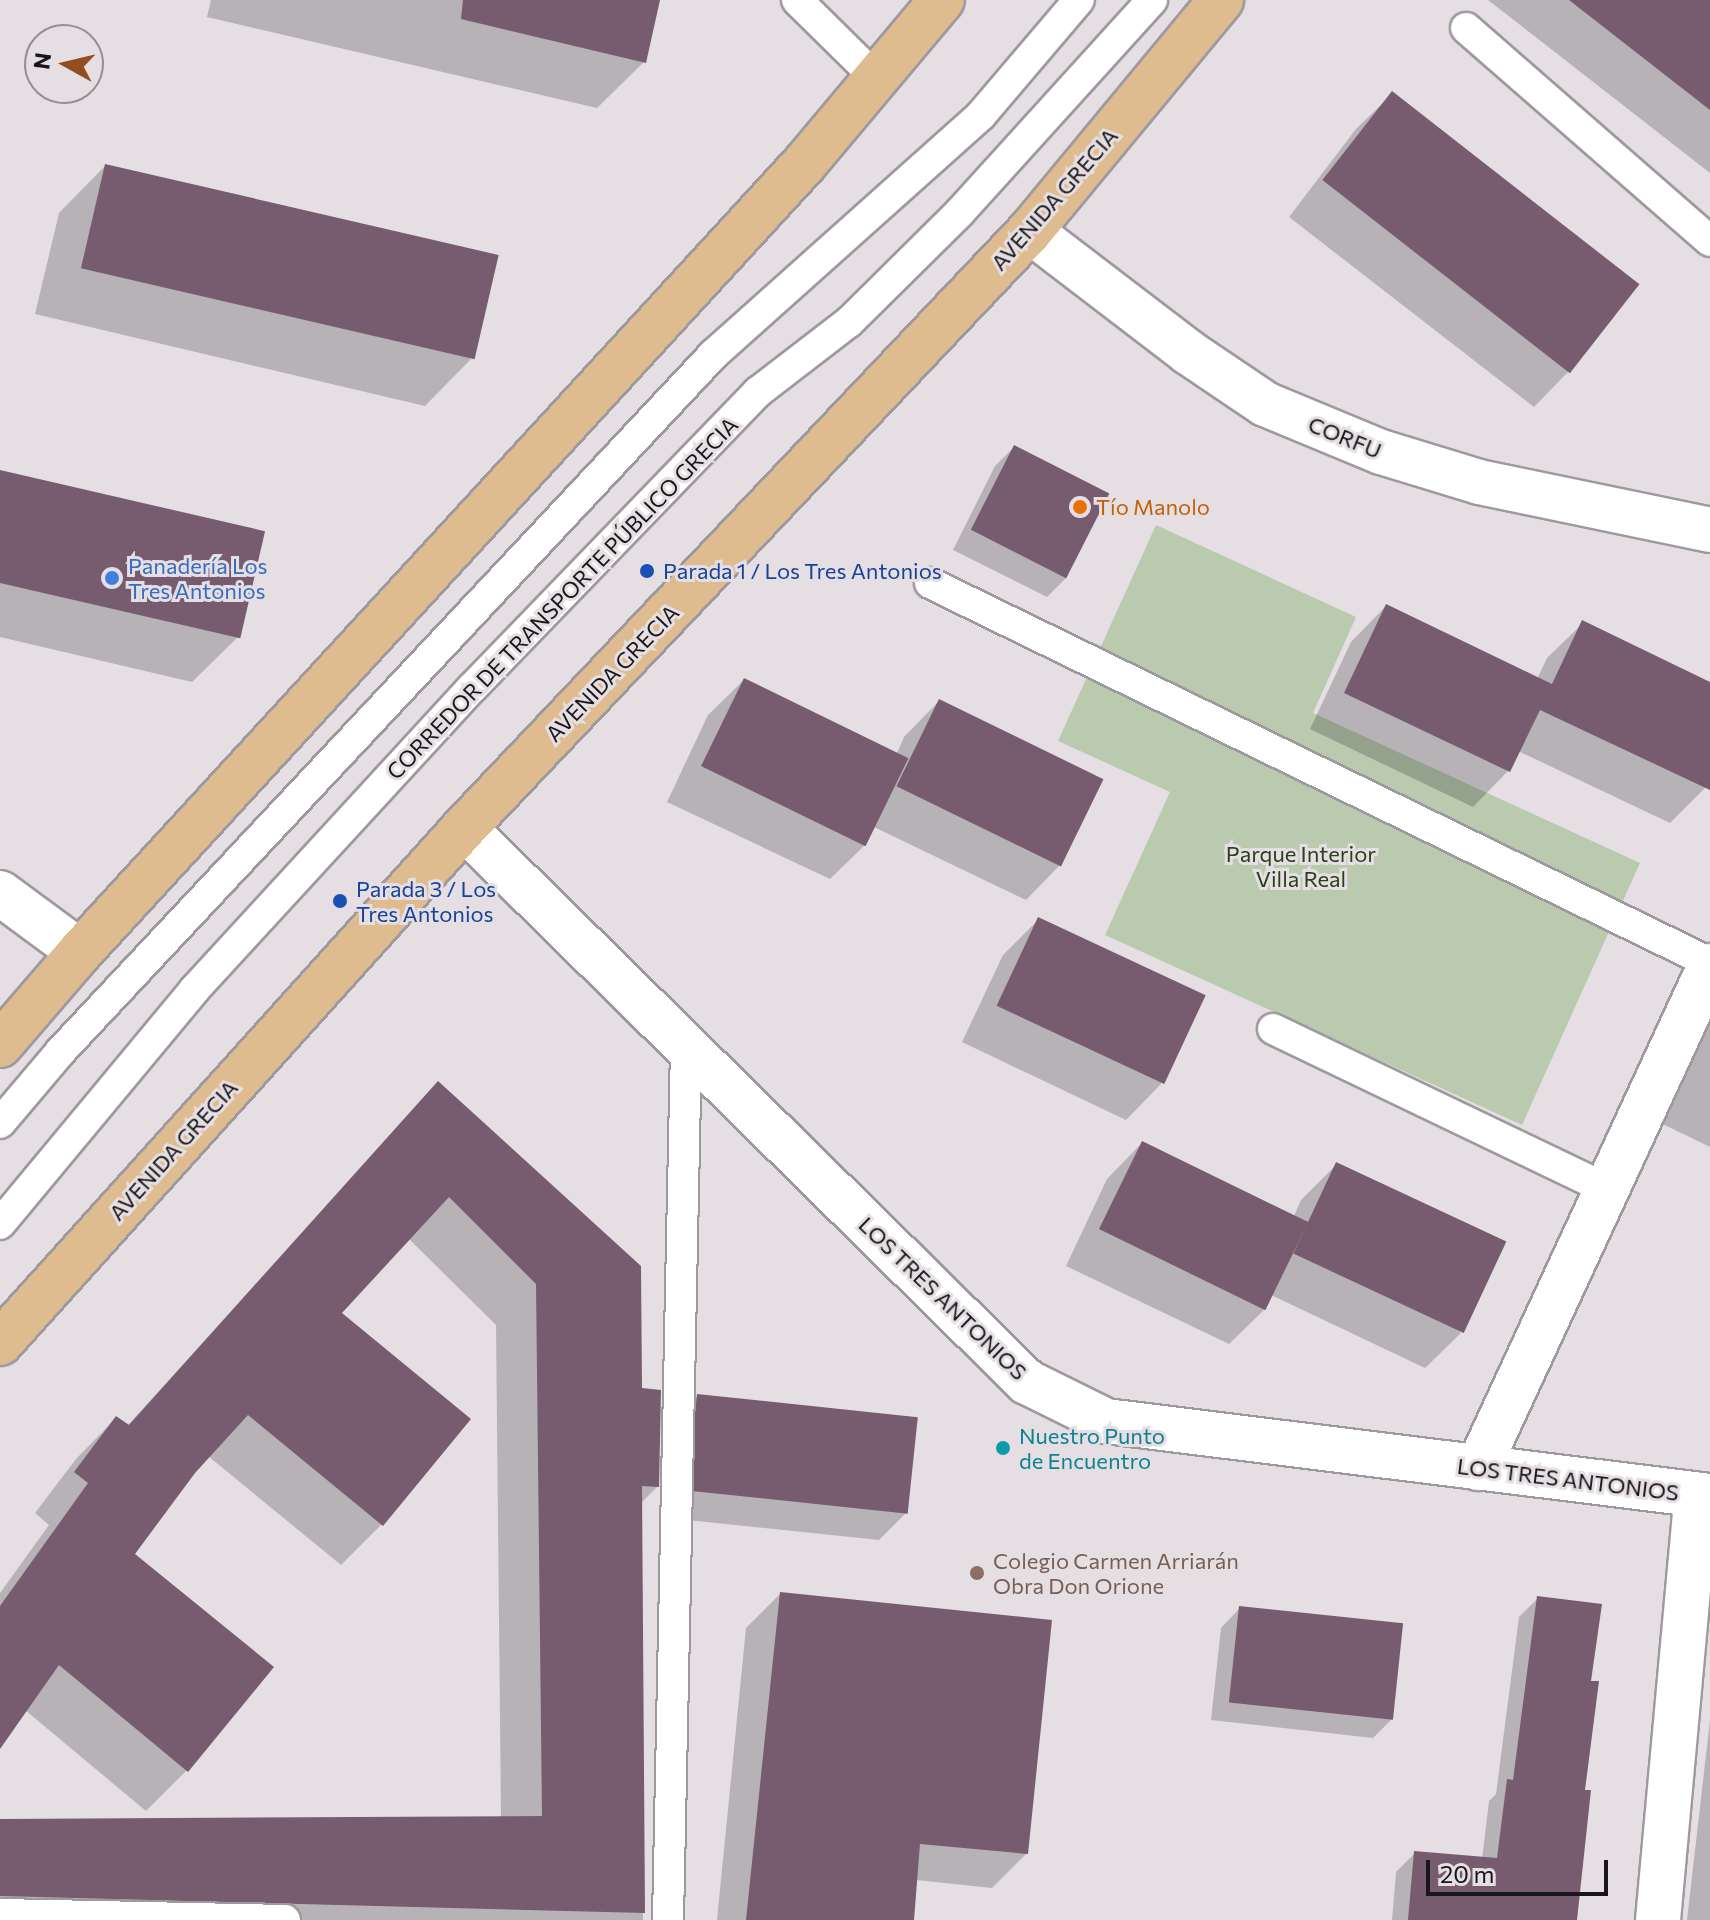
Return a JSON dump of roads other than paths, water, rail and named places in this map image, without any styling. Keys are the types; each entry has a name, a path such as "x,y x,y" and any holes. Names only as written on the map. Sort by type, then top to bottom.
{"main road":[{"path":"0,1045 80,952 878,80 942,0"},
{"name":"AVENIDA GRECIA","path":"0,1343 464,828 1030,231 1221,0"}],"street":[{"name":"CORFU","path":"1030,231 1188,352 1265,404 1381,452 1479,482 1710,530"},
{"name":"LOS TRES ANTONIOS","path":"464,828 1027,1382 1106,1421 1703,1496"},
{"path":"0,893 80,952"},
{"path":"1478,1468 1710,964"},
{"path":"1658,1920 1703,1496"}],"lane":[{"path":"797,0 878,80"},
{"path":"0,1123 61,1051 714,354 981,115 1079,0"},
{"name":"CORREDOR DE TRANSPORTE PÚBLICO GRECIA","path":"0,1224 194,990 472,688 758,392 849,322 960,212 1152,0"},
{"path":"1466,28 1710,241"},
{"path":"930,583 1710,964"},
{"path":"1273,1029 1607,1189"},
{"path":"668,1920 686,1047"},
{"path":"0,1914 285,1920"}],"place":[{"name":"Tío Manolo","path":"1080,507"},
{"name":"Parada 1 / Los Tres Antonios","path":"647,571"},
{"name":"Panadería Los Tres Antonios","path":"112,578"},
{"name":"Parada 3 / Los Tres Antonios","path":"340,901"},
{"name":"Nuestro Punto de Encuentro","path":"1003,1448"},
{"name":"Colegio Carmen Arriarán Obra Don Orione","path":"977,1573"}],"park label":[{"name":"Parque Interior Villa Real","path":"1301,866"}]}
